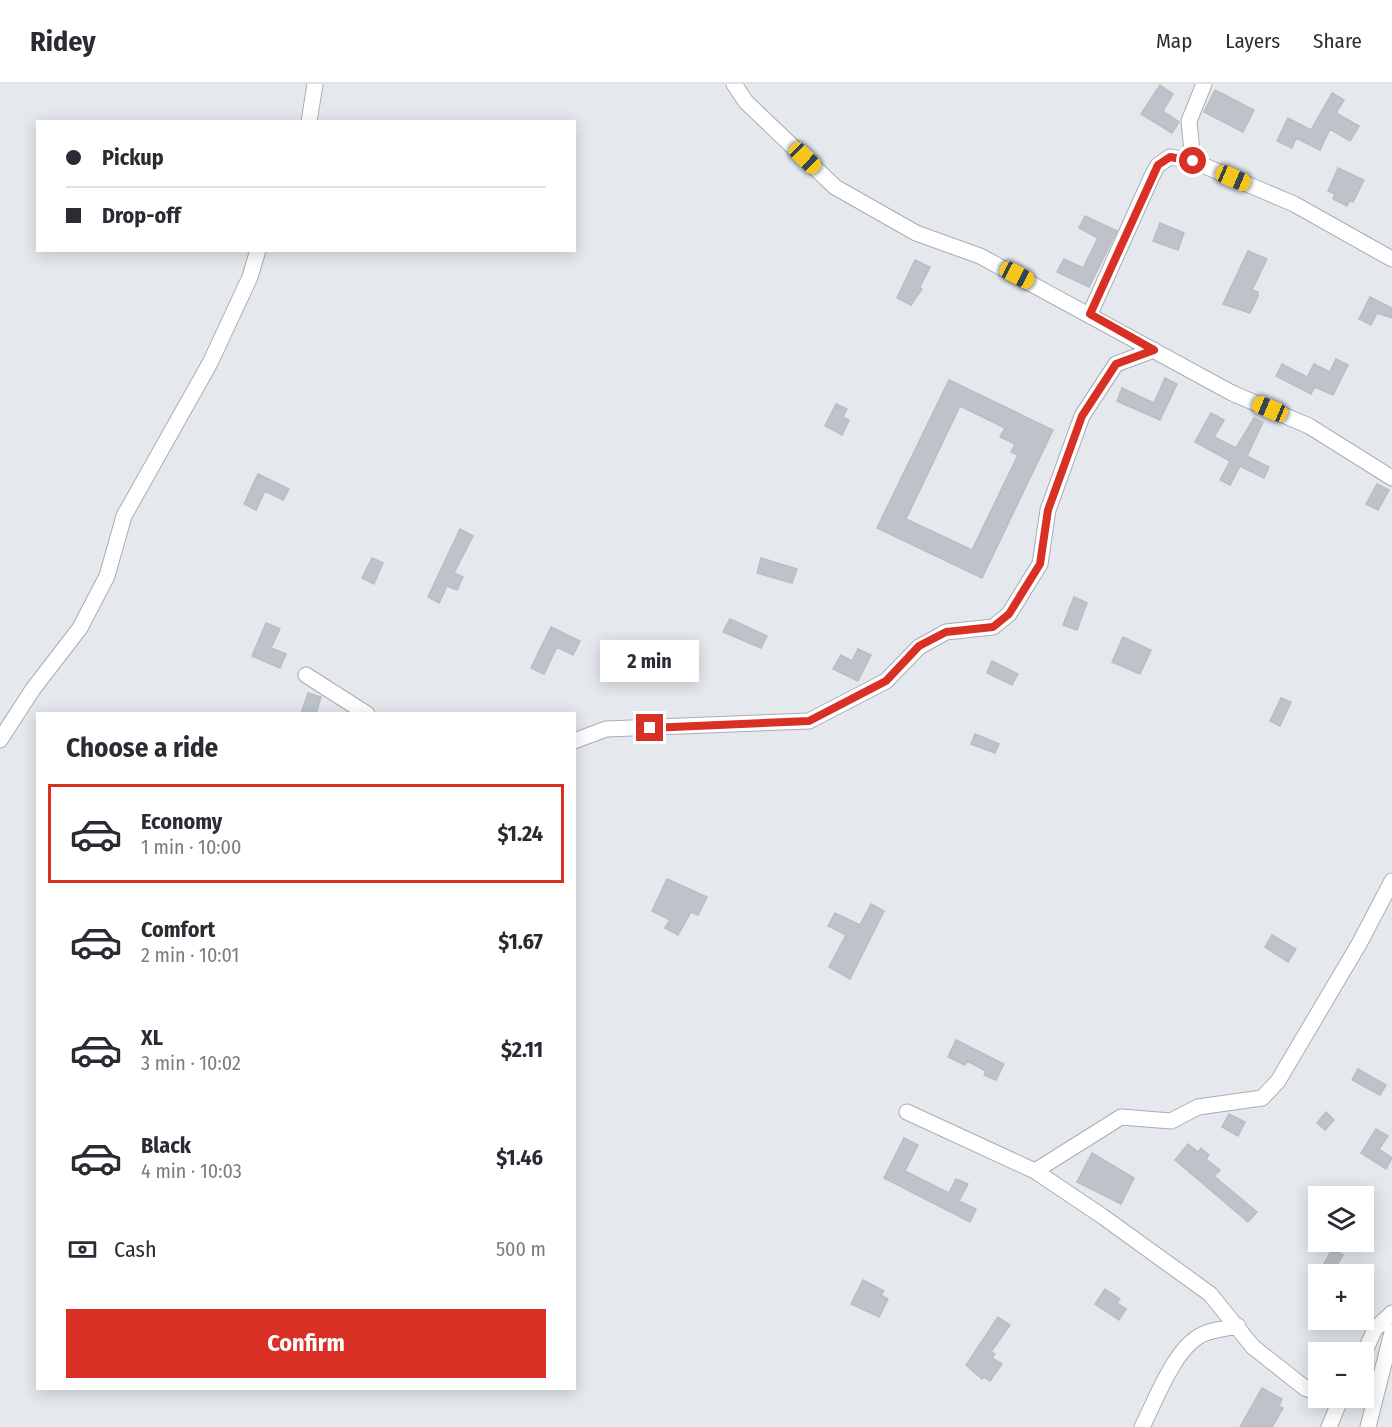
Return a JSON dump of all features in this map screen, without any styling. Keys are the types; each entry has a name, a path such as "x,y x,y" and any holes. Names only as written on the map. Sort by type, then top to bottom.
{"street":[{"path":"309,120 315,84"},
{"path":"734,84 746,102 835,187 916,232 980,256 1232,393 1309,426 1392,478"},
{"path":"1193,161 1189,122 1204,84"},
{"path":"1090,314 1158,165 1170,157 1193,161 1294,204 1392,259"},
{"path":"0,740 33,689 80,628 107,576 124,516 210,363 250,276 257,252"},
{"path":"576,740 606,729 809,721 886,681 919,646 946,632 993,627 1009,614 1040,564 1048,510 1082,416 1116,364 1154,350"},
{"path":"306,675 364,712"},
{"path":"1035,1171 1121,1117 1171,1121 1198,1107 1262,1098 1278,1082 1359,944 1392,881"},
{"path":"907,1112 1035,1171 1102,1216 1210,1294 1253,1347 1308,1389"},
{"path":"1369,1342 1375,1329 1392,1313"},
{"path":"1142,1427 1170,1371 1184,1350 1205,1333 1238,1326"},
{"path":"1368,1427 1392,1332"},
{"path":"1329,1427 1336,1408"}],"building":[{"path":"1160,85 1173,94 1163,111 1179,122 1172,133 1141,114"},
{"path":"1215,90 1254,110 1243,132 1204,112"},
{"path":"1332,93 1344,100 1336,113 1359,126 1350,141 1330,129 1320,150 1296,138 1292,148 1277,141 1288,118 1311,130"},
{"path":"1338,168 1364,180 1353,202 1349,201 1347,206 1333,199 1335,194 1328,191"},
{"path":"1085,216 1117,231 1089,287 1057,272 1064,259 1083,268 1098,238 1079,228"},
{"path":"1160,223 1184,233 1178,250 1153,241"},
{"path":"1248,251 1267,259 1252,290 1258,292 1258,296 1250,313 1223,304"},
{"path":"915,260 930,267 920,287 922,289 911,305 897,298"},
{"path":"1370,297 1392,308 1392,318 1377,313 1371,325 1359,319"},
{"path":"1336,359 1348,365 1333,395 1315,387 1311,394 1276,376 1282,364 1307,377 1314,364 1330,372"},
{"path":"1165,378 1177,384 1160,420 1117,401 1122,388 1154,403"},
{"path":"949,380 1053,430 982,578 877,528","holes":["960,406 1005,428 1000,437 1015,444 1011,452 1018,455 972,550 906,519"]},
{"path":"836,404 847,409 843,417 849,420 842,435 825,426"},
{"path":"1211,413 1224,420 1214,437 1236,448 1254,418 1263,422 1247,456 1269,467 1264,478 1240,466 1230,485 1220,480 1230,461 1195,442"},
{"path":"258,474 289,489 283,500 265,491 256,510 244,504"},
{"path":"1377,484 1389,490 1378,510 1366,504"},
{"path":"460,529 473,536 454,573 463,577 457,590 447,586 439,603 428,597"},
{"path":"372,558 383,563 374,584 362,578"},
{"path":"761,558 797,569 792,583 757,573"},
{"path":"1074,597 1087,603 1077,630 1063,625"},
{"path":"730,619 767,636 761,648 723,632"},
{"path":"266,623 280,629 271,648 286,654 280,668 252,656"},
{"path":"551,627 580,641 573,655 557,647 544,674 531,668"},
{"path":"1123,637 1151,650 1140,674 1112,662"},
{"path":"858,649 871,655 858,681 833,669 841,655 852,661"},
{"path":"992,661 1018,674 1012,685 987,673"},
{"path":"308,693 321,697 317,712 302,712"},
{"path":"1281,698 1291,702 1280,726 1270,721"},
{"path":"975,734 999,744 995,753 971,744"},
{"path":"667,879 707,897 698,915 691,912 678,935 665,928 670,920 652,911"},
{"path":"871,904 884,911 850,979 829,967 846,935 828,926 835,913 860,925"},
{"path":"1272,935 1296,949 1288,962 1265,947"},
{"path":"956,1040 1004,1064 996,1080 984,1075 986,1071 967,1061 965,1065 948,1057"},
{"path":"1358,1069 1386,1085 1380,1095 1352,1080"},
{"path":"1326,1112 1334,1120 1325,1130 1317,1123"},
{"path":"1229,1114 1245,1122 1238,1136 1222,1127"},
{"path":"1376,1129 1388,1136 1379,1149 1392,1158 1386,1169 1361,1153"},
{"path":"904,1138 918,1145 905,1171 949,1193 956,1179 968,1184 959,1201 976,1209 970,1222 884,1178"},
{"path":"1188,1144 1198,1152 1201,1148 1209,1155 1206,1159 1220,1170 1214,1176 1257,1212 1248,1222 1175,1160"},
{"path":"1092,1153 1134,1178 1121,1204 1077,1182"},
{"path":"1330,1252 1343,1255 1338,1264 1324,1264"},
{"path":"863,1280 884,1291 881,1295 888,1299 879,1317 851,1304"},
{"path":"1105,1289 1120,1299 1117,1303 1126,1309 1119,1320 1095,1304"},
{"path":"998,1317 1010,1325 991,1352 995,1354 992,1358 1002,1364 990,1381 984,1377 982,1379 966,1365"},
{"path":"1262,1388 1282,1399 1279,1406 1283,1408 1272,1427 1240,1427"}],"route":[{"path":"650,728 809,721 886,681 919,646 946,632 993,627 1009,614 1040,564 1048,510 1082,416 1116,364 1154,350 1090,314 1158,165 1170,157 1193,161"}]}
